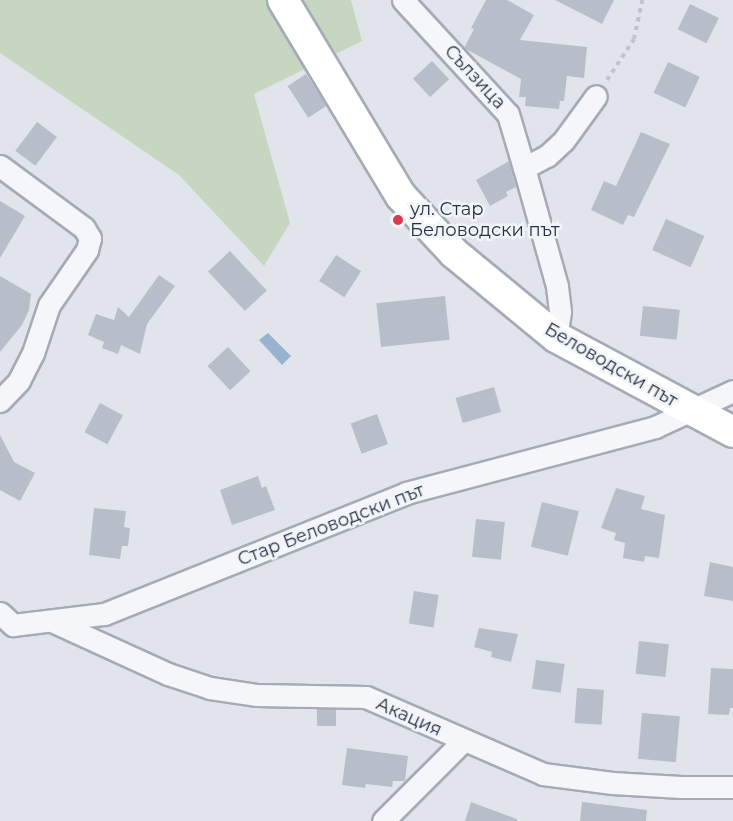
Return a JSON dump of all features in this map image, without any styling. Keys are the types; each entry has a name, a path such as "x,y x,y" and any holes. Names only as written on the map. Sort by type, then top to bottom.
{"street":[{"name":"Беловодски път","path":"284,0 401,196 454,253 556,336 689,411 733,432"},
{"name":"Сълзица","path":"403,0 508,114 557,286 560,311 556,336"},
{"path":"524,168 547,156 597,96"},
{"path":"0,166 84,228 90,238 87,250 49,305 33,353 19,381 0,401"},
{"name":"Стар Беловодски път","path":"0,613 13,625 54,622 104,614 406,493 655,427 733,391"},
{"name":"Акация","path":"54,622 168,674 210,688 257,695 366,697 543,774 646,785 733,787"},
{"path":"383,821 463,741"}],"path":[{"path":"597,96 634,39 642,0"}],"green space":[{"path":"0,0 351,0 362,41 254,94 290,223 264,266 179,175 0,53"}],"water":[{"path":"268,333 291,356 282,365 259,340"}],"building":[{"path":"486,0 507,0 534,15 520,40 587,47 584,78 567,76 564,101 560,101 559,109 525,106 526,97 519,97 521,79 464,48 474,29 471,28"},
{"path":"555,0 614,0 602,24"},
{"path":"690,4 719,18 706,43 678,29"},
{"path":"432,61 449,79 430,97 413,79"},
{"path":"668,62 700,77 685,108 654,93"},
{"path":"306,74 327,106 308,118 288,86"},
{"path":"37,122 57,137 35,166 15,151"},
{"path":"641,132 670,144 634,217 628,215 623,225 591,210 604,181 616,186"},
{"path":"509,161 516,187 506,192 508,196 490,206 476,180"},
{"path":"0,201 25,216 0,258"},
{"path":"666,219 704,236 691,267 652,250"},
{"path":"230,251 267,290 245,311 208,271"},
{"path":"336,255 361,271 344,297 319,281"},
{"path":"159,275 175,286 147,324 140,354 121,345 118,354 102,348 104,342 88,335 96,314 114,320 118,307 129,317"},
{"path":"0,276 31,294 29,310 22,325 0,352"},
{"path":"445,296 450,340 381,347 376,303"},
{"path":"643,306 680,310 677,340 640,336"},
{"path":"228,347 251,371 230,390 208,366"},
{"path":"494,387 501,412 463,423 456,398"},
{"path":"100,403 123,415 107,444 85,432"},
{"path":"377,414 388,444 362,454 351,424"},
{"path":"0,435 14,462 35,473 20,501 0,490"},
{"path":"258,476 262,488 266,486 275,510 232,525 220,490"},
{"path":"616,488 645,496 641,509 665,515 659,558 645,556 644,562 623,558 625,543 614,540 616,533 601,528"},
{"path":"542,502 579,511 568,556 531,547"},
{"path":"94,508 126,511 124,527 130,528 128,546 122,546 120,559 89,555"},
{"path":"476,519 505,522 501,560 472,557"},
{"path":"710,562 733,567 733,601 704,596"},
{"path":"414,591 439,595 434,628 409,624"},
{"path":"479,628 518,634 511,662 491,657 492,652 474,647"},
{"path":"639,641 669,644 665,677 636,674"},
{"path":"536,660 565,664 561,693 532,689"},
{"path":"711,668 733,669 733,708 730,708 729,715 708,714"},
{"path":"577,688 604,690 601,725 575,723"},
{"path":"317,709 336,709 336,726 317,726"},
{"path":"642,713 680,716 676,762 638,759"},
{"path":"347,748 408,756 405,781 393,781 392,787 366,784 365,788 342,785"},
{"path":"471,802 517,819 517,821 465,821"},
{"path":"582,802 647,810 646,821 580,821"}],"place":[{"name":"ул. Стар Беловодски път","path":"398,220"}]}
